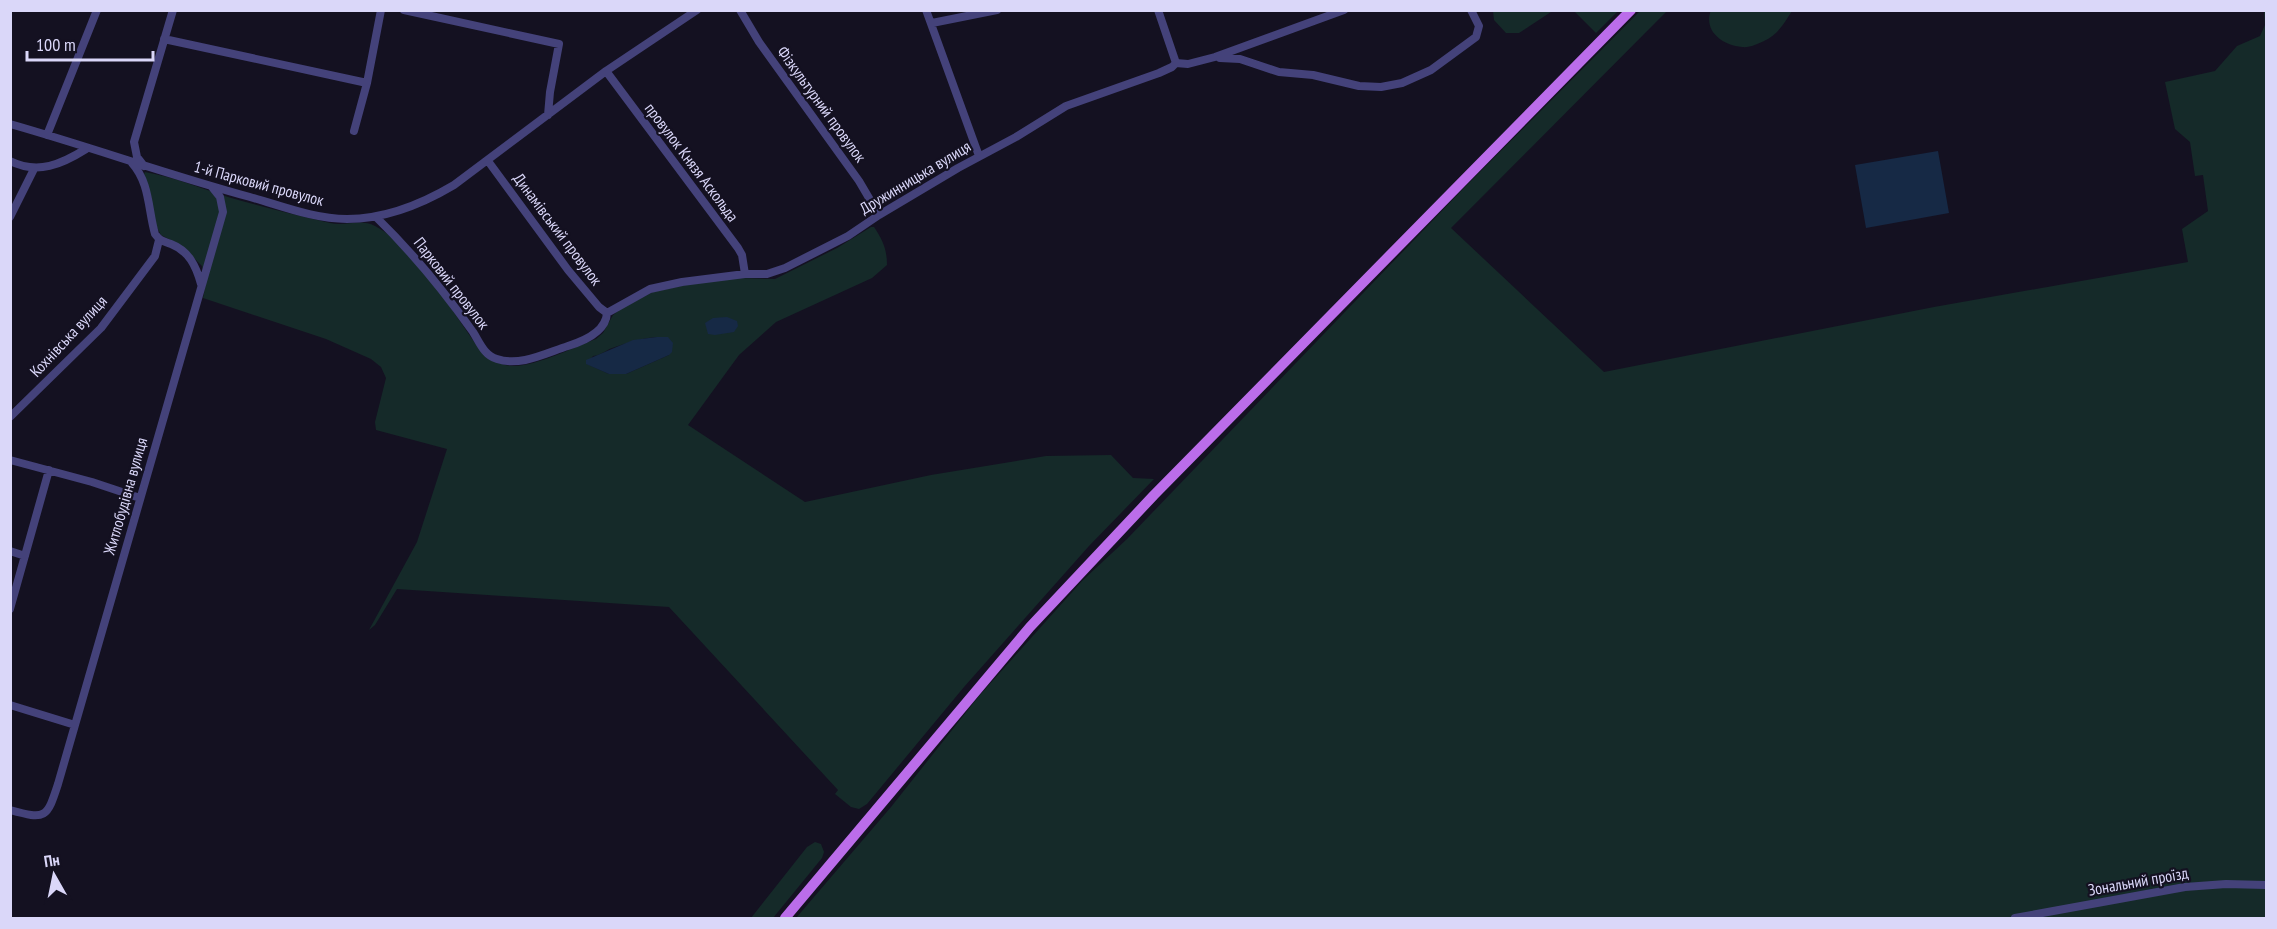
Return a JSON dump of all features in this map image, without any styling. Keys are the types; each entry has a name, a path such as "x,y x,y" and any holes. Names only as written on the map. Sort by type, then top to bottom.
{"main road":[{"path":"785,918 1030,627 1154,495 1631,10"}],"street":[{"path":"47,135 97,10"},
{"path":"145,166 137,157 134,142 173,10"},
{"path":"354,131 367,83 381,10"},
{"path":"404,10 559,44 548,116"},
{"name":"1-й Парковий провулок","path":"10,124 212,187 324,217 347,219 376,217 428,200 454,185 488,162 606,71 697,10"},
{"name":"Фізкультурний провулок","path":"740,10 759,42 859,181 879,215"},
{"path":"926,10 980,156"},
{"path":"932,23 997,10"},
{"path":"1158,10 1176,63"},
{"name":"Дружинницька вулиця","path":"508,361 531,358 585,340 604,324 607,313 650,289 682,282 745,274 767,274 784,268 848,236 879,215 1066,106 1159,73 1176,63 1188,64 1215,57 1344,10"},
{"path":"1215,57 1240,59 1279,72 1313,75 1359,86 1380,87 1402,83 1431,70 1476,37 1479,26 1471,10"},
{"path":"164,39 367,83"},
{"name":"провулок Князя Аскольда","path":"606,71 738,248 745,266 745,274"},
{"path":"10,161 34,169 63,162 86,149"},
{"path":"131,162 140,172 148,198 151,220 159,240 186,253 197,268 201,285"},
{"name":"Динамівський провулок","path":"488,162 568,270 599,307 607,313"},
{"path":"10,217 34,169"},
{"name":"Житлобудівна вулиця","path":"10,810 39,816 50,808 223,212 220,197 212,187"},
{"name":"Парковий провулок","path":"376,217 430,276 474,333 485,352 495,359 508,361"},
{"name":"Кохнівська вулиця","path":"10,417 101,328 155,256 159,240"},
{"path":"10,459 140,498"},
{"path":"10,609 49,470"},
{"path":"10,551 25,556"},
{"path":"10,705 75,725"},
{"name":"Зональний проїзд","path":"2015,918 2185,887 2226,884 2266,885"}],"green space":[{"path":"1554,10 1519,33 1506,33 1494,20 1493,11"},
{"path":"1711,10 1792,11 1773,35 1745,47 1735,46 1716,36 1710,24"},
{"path":"1574,11 1618,11 1596,33"},
{"path":"1640,11 1667,11 1451,228 1604,372 1934,307 2188,262 2182,229 2208,211 2203,175 2195,176 2190,142 2175,129 2165,82 2215,71 2237,46 2260,36 2265,25 2264,11 2266,11 2266,918 796,918 891,807 979,696 1082,581 1127,539 1461,191"},
{"path":"145,172 166,177 241,201 330,223 364,223 375,226 404,249 419,266 483,354 510,366 545,359 596,339 603,333 613,315 653,292 695,283 739,278 775,279 874,227 884,245 887,265 872,278 776,322 739,355 688,425 805,502 931,475 1046,456 1111,455 1133,478 1154,479 1089,546 964,687 867,804 859,809 851,807 835,794 838,790 669,607 397,589 375,625 369,630 417,542 447,449 376,430 375,422 386,378 381,367 371,359 326,339 203,298 206,283 202,266 182,246 161,235 154,222","holes":["657,337 669,355 626,374 609,374 587,364 593,356 612,348"]},
{"path":"815,842 821,844 824,852 822,858 773,918 751,918 807,847"}],"water":[{"path":"1938,151 1949,213 1866,228 1855,165"},
{"path":"727,317 737,321 738,326 734,332 708,334 705,323 713,318"},
{"path":"668,337 673,343 672,352 626,374 609,374 586,364 586,360 633,340"}]}
